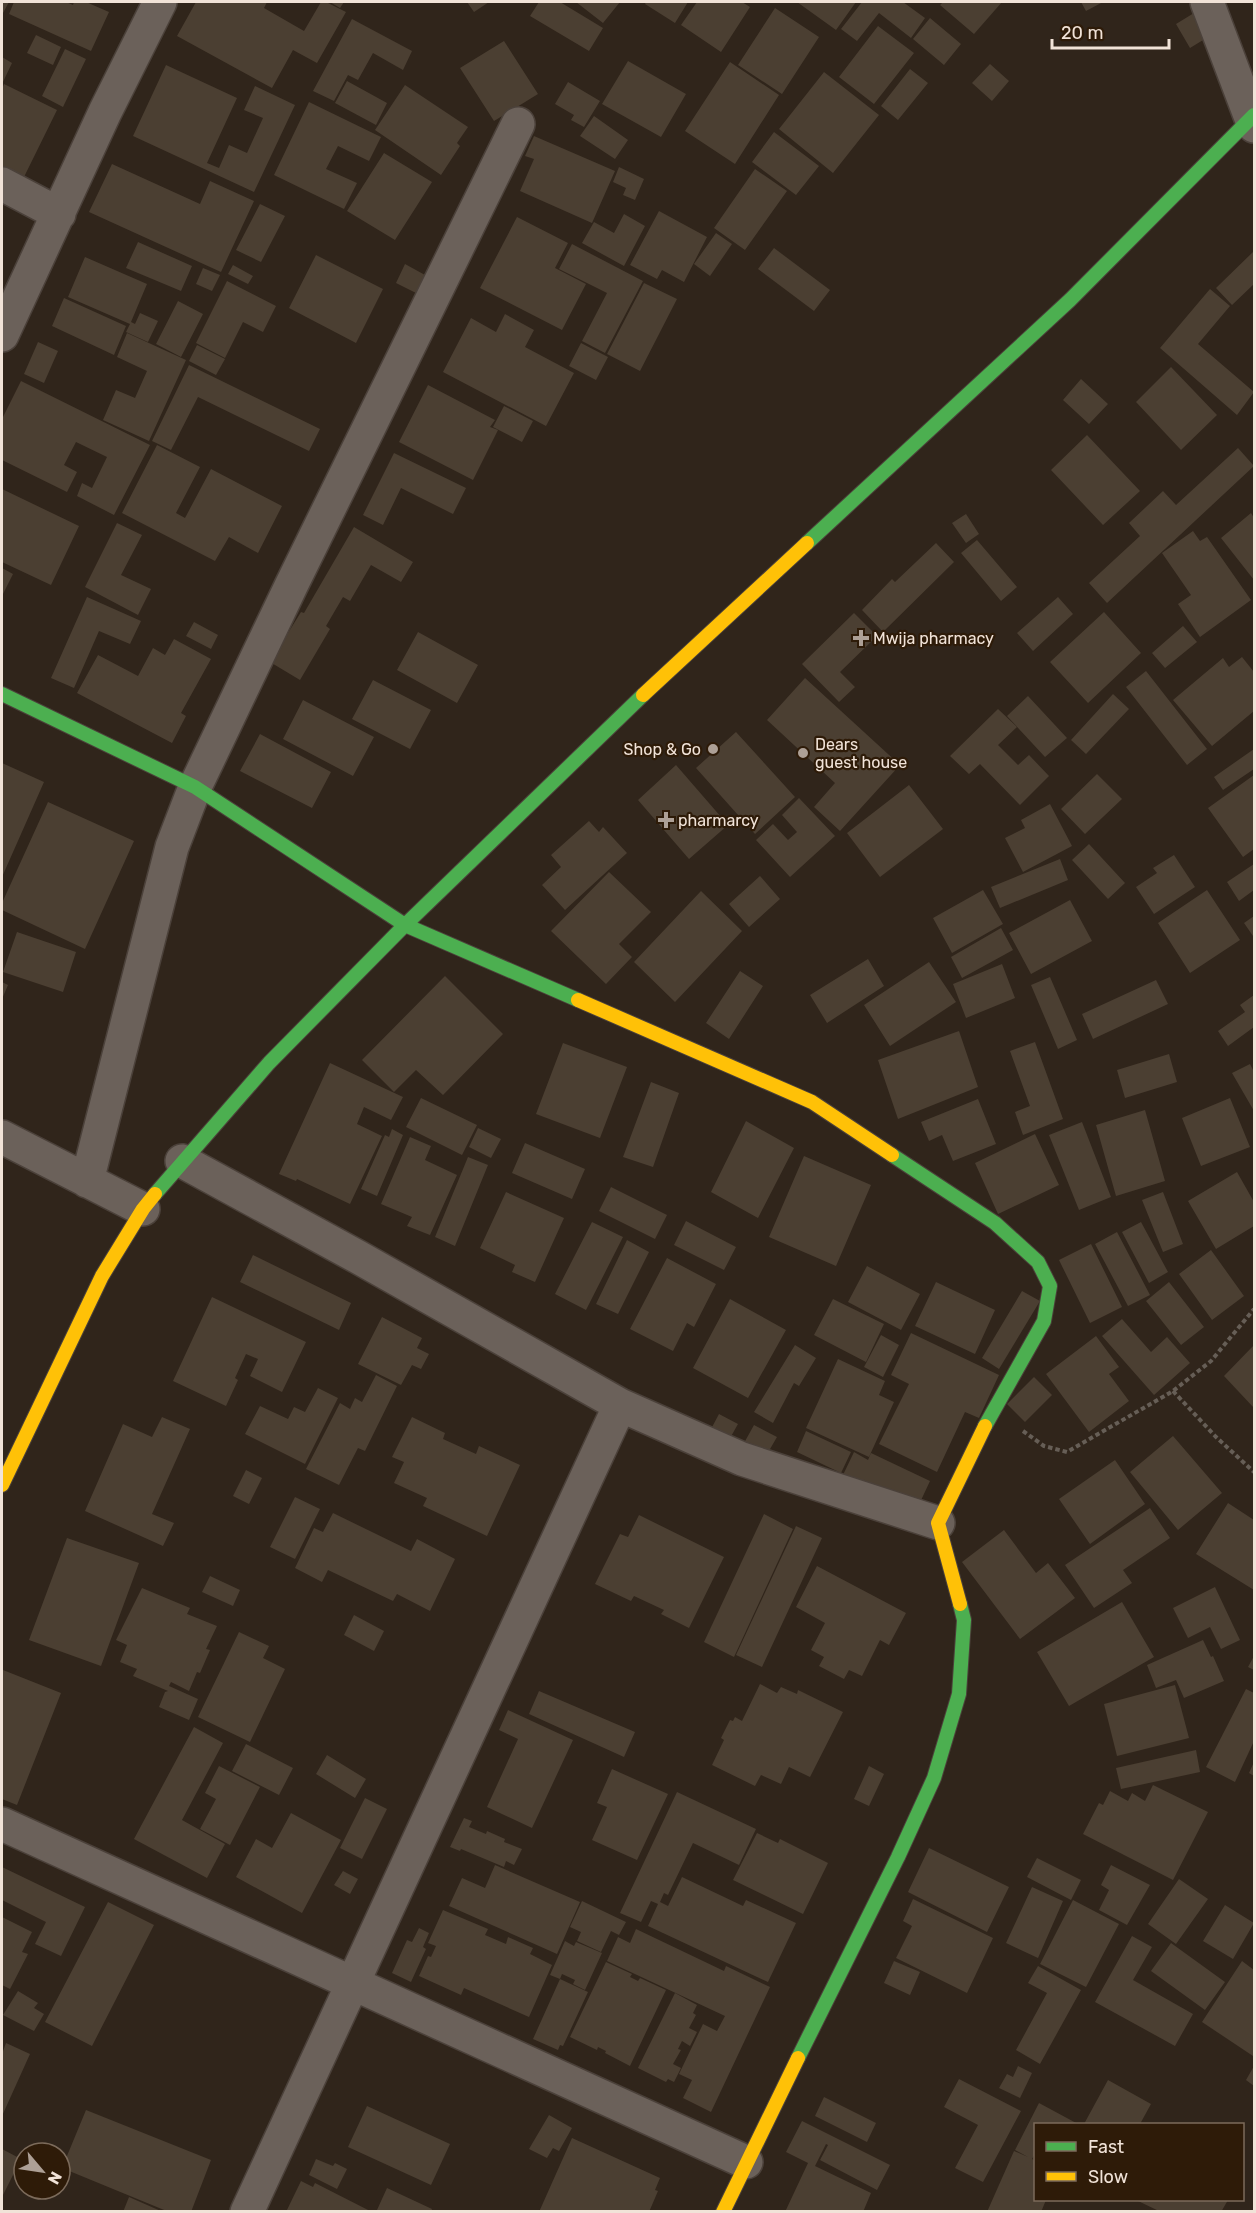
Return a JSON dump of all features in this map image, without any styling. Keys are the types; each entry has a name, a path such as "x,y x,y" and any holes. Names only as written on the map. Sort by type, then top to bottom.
{"street":[{"path":"2,334 105,112 160,2"},
{"path":"2,1485 80,1319 102,1276 143,1209 182,1161 269,1063 405,925 631,706 1070,300 1253,120 1207,2"},
{"path":"87,1181 172,847 195,787 518,124"},
{"path":"2,184 59,213"},
{"path":"2,694 195,787 405,925 812,1102 995,1223 1038,1262 1050,1286 1044,1321 994,1408 938,1523 964,1620 960,1694 934,1778 898,1857 746,2162 730,2209"},
{"path":"2,1137 143,1209"},
{"path":"182,1161 620,1405 742,1459 938,1523"},
{"path":"247,2211 355,1982 620,1405"},
{"path":"2,1824 355,1982 746,2162"}],"path":[{"path":"994,1408 1044,1446 1067,1452 1173,1391 1212,1361 1254,1310"},
{"path":"1173,1391 1216,1437 1254,1472"}],"building":[{"path":"2,2 9,2 3,13 2,12"},
{"path":"14,2 66,2 73,5 74,2 86,2 109,12 91,51 9,14"},
{"path":"196,2 267,2 264,8 304,31 321,2 326,2 346,12 317,63 293,50 272,88 177,36"},
{"path":"330,2 344,2 340,8"},
{"path":"467,2 489,2 474,12"},
{"path":"539,2 560,2 603,28 589,51 530,16"},
{"path":"576,2 620,2 603,23"},
{"path":"646,2 688,2 675,23 645,4"},
{"path":"697,2 742,2 750,7 721,52 681,25"},
{"path":"797,2 856,2 836,30"},
{"path":"862,2 903,2 925,18 911,38 879,13 857,41 841,29"},
{"path":"943,2 1002,2 974,34 940,5"},
{"path":"1081,2 1103,2 1086,11"},
{"path":"775,8 819,37 782,94 738,65"},
{"path":"1194,13 1208,37 1190,48 1176,24"},
{"path":"930,18 961,44 944,65 913,39"},
{"path":"352,19 412,51 403,70 373,53 358,80 348,75 334,101 313,91"},
{"path":"878,26 914,53 874,104 839,77"},
{"path":"36,35 61,47 53,65 27,53"},
{"path":"504,41 538,94 494,121 460,68"},
{"path":"65,49 86,59 63,107 42,96"},
{"path":"2,57 12,63 2,84"},
{"path":"628,61 686,94 661,137 602,104"},
{"path":"730,62 779,95 735,164 685,131"},
{"path":"990,64 1009,81 992,101 972,83"},
{"path":"166,65 237,98 207,163 219,168 229,145 247,153 263,118 244,110 255,86 295,105 254,192 133,136"},
{"path":"910,69 928,83 898,120 881,106"},
{"path":"824,72 879,115 833,173 779,129"},
{"path":"347,81 387,103 376,125 335,103"},
{"path":"568,82 600,101 584,127 571,120 574,115 555,104"},
{"path":"4,84 57,110 24,177 2,166 2,89"},
{"path":"405,85 468,127 457,143 460,146 441,175 375,130"},
{"path":"309,102 381,137 369,161 338,146 326,169 357,183 344,209 274,175"},
{"path":"594,116 628,140 615,159 580,136"},
{"path":"774,132 819,166 796,195 752,162"},
{"path":"534,136 615,171 592,223 520,191 534,159 525,156"},
{"path":"384,153 432,182 395,240 347,211"},
{"path":"112,164 200,204 210,181 254,201 221,272 89,212"},
{"path":"619,167 644,179 635,200 623,195 626,188 613,182"},
{"path":"755,169 787,191 745,250 714,228"},
{"path":"260,204 285,216 261,262 236,250"},
{"path":"659,211 707,237 684,282 662,270 657,279 630,265"},
{"path":"624,214 645,226 624,266 582,243 594,222 614,233"},
{"path":"517,217 568,243 555,268 586,284 562,330 480,288"},
{"path":"716,233 732,244 710,276 694,264"},
{"path":"138,242 192,266 181,291 126,268"},
{"path":"572,244 643,281 605,353 582,341 607,293 559,269"},
{"path":"774,248 830,290 814,311 758,269"},
{"path":"1254,251 1254,284 1232,305 1216,288"},
{"path":"316,255 383,289 356,343 289,308"},
{"path":"85,257 147,284 131,322 135,324 140,313 158,321 148,342 126,332 130,324 68,297"},
{"path":"405,264 425,275 416,293 396,283"},
{"path":"233,265 253,276 248,284 228,274"},
{"path":"203,268 220,275 212,291 196,284"},
{"path":"227,281 276,306 263,332 243,322 225,358 196,343"},
{"path":"644,283 677,299 640,371 607,354"},
{"path":"1210,289 1230,306 1198,344 1254,392 1237,415 1160,348"},
{"path":"64,298 126,326 114,355 52,326"},
{"path":"178,301 203,314 181,357 156,344"},
{"path":"505,314 534,330 525,347 574,373 546,426 443,372 471,318 496,332"},
{"path":"127,333 186,360 149,441 103,420 116,390 135,398 147,371 117,357"},
{"path":"38,342 58,351 44,383 24,374"},
{"path":"581,343 608,357 596,380 569,366"},
{"path":"197,345 225,359 216,375 189,361"},
{"path":"189,365 320,429 309,451 198,397 171,450 152,441"},
{"path":"1171,367 1217,415 1181,450 1136,402"},
{"path":"1081,379 1108,404 1089,424 1063,400"},
{"path":"21,381 150,445 114,515 77,496 82,483 92,488 107,457 76,442 64,465 77,472 67,492 2,460 2,419"},
{"path":"428,385 495,420 490,427 498,430 473,480 399,442"},
{"path":"504,406 533,421 522,442 493,427"},
{"path":"1087,435 1140,491 1103,525 1051,470"},
{"path":"157,445 200,467 176,513 185,518 211,469 282,506 258,553 229,537 215,561 122,513"},
{"path":"1238,448 1254,466 1107,603 1089,583 1140,536 1129,523 1163,491 1176,505"},
{"path":"394,453 466,488 453,514 401,488 383,525 363,515"},
{"path":"2,489 79,526 51,585 2,562"},
{"path":"1251,513 1254,518 1254,580 1221,538"},
{"path":"966,514 979,534 966,543 952,523"},
{"path":"117,523 142,535 121,575 151,589 138,615 85,587"},
{"path":"354,527 413,562 401,582 371,565 350,601 343,597 326,626 330,629 300,680 270,662 301,612 304,613"},
{"path":"1193,531 1200,541 1207,537 1251,600 1200,637 1178,604 1191,595 1162,553"},
{"path":"977,540 1017,587 1001,601 961,553"},
{"path":"936,543 954,562 883,632 862,610 892,579 895,582"},
{"path":"2,568 13,574 2,596"},
{"path":"87,597 141,621 130,644 99,631 74,688 51,678"},
{"path":"1058,597 1073,614 1033,651 1017,633"},
{"path":"1104,612 1141,653 1088,703 1050,662"},
{"path":"854,613 877,636 840,672 855,687 839,702 802,664"},
{"path":"194,622 218,635 211,649 186,636"},
{"path":"1183,626 1197,642 1165,668 1152,653"},
{"path":"418,632 478,665 457,703 397,670"},
{"path":"174,639 211,659 181,713 186,716 172,743 77,693 98,655 138,676 153,648 165,655"},
{"path":"1242,657 1254,672 1254,711 1212,746 1173,700 1223,658 1229,667"},
{"path":"1146,671 1207,749 1187,765 1126,687"},
{"path":"805,678 900,765 840,831 814,807 835,783 767,720"},
{"path":"373,680 431,710 410,749 352,719"},
{"path":"1113,694 1129,709 1086,754 1071,740"},
{"path":"1028,696 1067,738 1045,757 1007,716"},
{"path":"303,700 374,737 353,776 283,739"},
{"path":"998,709 1017,727 998,745 1018,765 1029,755 1049,776 1020,805 980,764 969,774 950,756"},
{"path":"736,732 795,797 755,834 696,768"},
{"path":"260,734 331,772 312,808 240,771"},
{"path":"1254,749 1254,769 1223,790 1214,777"},
{"path":"2,763 44,782 2,877"},
{"path":"676,765 728,825 689,859 638,800"},
{"path":"1097,774 1122,799 1085,834 1061,809"},
{"path":"1254,775 1254,849 1243,857 1208,808"},
{"path":"909,785 943,829 880,877 847,833"},
{"path":"799,798 835,836 790,877 756,840 773,824 788,840 797,832 782,815"},
{"path":"48,802 134,841 85,949 2,910 2,903"},
{"path":"1050,804 1072,846 1023,872 1005,838 1025,828 1021,820"},
{"path":"589,821 599,832 603,827 627,853 565,910 542,885 561,867 551,855"},
{"path":"1089,844 1125,883 1108,899 1072,860"},
{"path":"1174,855 1195,887 1154,914 1136,887 1157,873 1153,868"},
{"path":"1060,859 1068,880 1000,908 991,887"},
{"path":"1254,864 1254,890 1239,901 1227,882"},
{"path":"609,872 651,912 619,944 632,957 606,984 551,931"},
{"path":"760,876 780,899 749,927 729,904"},
{"path":"983,890 1003,924 952,953 933,918"},
{"path":"1207,890 1240,940 1190,973 1158,923"},
{"path":"701,891 742,931 675,1002 634,962"},
{"path":"1070,900 1092,941 1031,974 1009,933"},
{"path":"1254,916 1254,935 1253,936 1244,923"},
{"path":"1001,928 1013,950 962,978 951,957"},
{"path":"17,932 76,952 63,992 3,972"},
{"path":"868,959 884,986 827,1023 810,995"},
{"path":"929,962 956,1002 890,1046 864,1005"},
{"path":"1002,964 1015,998 966,1018 953,984"},
{"path":"740,971 763,986 729,1039 706,1023"},
{"path":"445,976 503,1034 443,1095 416,1070 394,1092 362,1060"},
{"path":"1050,977 1077,1040 1058,1049 1031,985"},
{"path":"1156,980 1168,1004 1093,1039 1082,1014"},
{"path":"2,982 8,985 2,999"},
{"path":"1254,995 1254,1027 1228,1046 1218,1031 1245,1012 1240,1005"},
{"path":"959,1031 978,1087 898,1119 878,1060"},
{"path":"1035,1042 1063,1119 1023,1135 1015,1112 1030,1106 1010,1051"},
{"path":"563,1043 627,1067 600,1138 536,1114"},
{"path":"1169,1054 1177,1082 1125,1098 1117,1070"},
{"path":"330,1063 403,1097 391,1120 364,1107 357,1124 382,1136 350,1204 297,1179 296,1181 279,1174"},
{"path":"1250,1064 1254,1072 1254,1111 1232,1073"},
{"path":"651,1082 679,1093 653,1167 623,1157"},
{"path":"421,1098 477,1125 462,1155 406,1127"},
{"path":"1230,1098 1250,1147 1201,1166 1182,1118"},
{"path":"978,1099 996,1144 953,1161 942,1135 929,1141 921,1122"},
{"path":"1145,1110 1165,1181 1116,1196 1096,1125"},
{"path":"746,1121 794,1148 758,1218 711,1192"},
{"path":"1082,1122 1111,1197 1079,1210 1049,1135"},
{"path":"478,1128 501,1139 491,1158 469,1147"},
{"path":"392,1129 403,1135 377,1196 361,1189 385,1135 389,1137"},
{"path":"1035,1134 1059,1185 998,1214 975,1163"},
{"path":"410,1137 431,1146 425,1160 457,1175 430,1235 407,1226 412,1217 381,1204"},
{"path":"525,1143 585,1169 572,1199 512,1173"},
{"path":"804,1156 871,1185 836,1266 769,1237"},
{"path":"468,1157 488,1165 455,1246 435,1237"},
{"path":"1237,1172 1254,1202 1254,1226 1216,1249 1188,1201"},
{"path":"611,1187 667,1215 655,1239 599,1211"},
{"path":"506,1192 564,1218 535,1282 512,1272 515,1265 480,1248"},
{"path":"1163,1192 1183,1244 1163,1252 1142,1200"},
{"path":"686,1221 736,1247 724,1270 674,1245"},
{"path":"592,1222 623,1237 586,1310 555,1294"},
{"path":"1141,1222 1168,1272 1149,1283 1122,1232"},
{"path":"1117,1232 1150,1295 1128,1306 1095,1244"},
{"path":"627,1240 649,1252 618,1314 596,1304"},
{"path":"1091,1244 1122,1307 1090,1323 1059,1260"},
{"path":"1211,1250 1244,1296 1212,1320 1179,1274"},
{"path":"253,1255 351,1303 339,1330 240,1282"},
{"path":"667,1258 716,1284 694,1327 687,1323 673,1351 630,1329"},
{"path":"867,1266 920,1294 901,1330 848,1302"},
{"path":"936,1282 995,1310 975,1354 915,1326"},
{"path":"1169,1282 1204,1327 1181,1345 1146,1301"},
{"path":"1022,1291 1040,1301 999,1369 982,1358"},
{"path":"212,1297 306,1342 282,1392 250,1376 258,1359 246,1354 235,1378 238,1380 226,1406 173,1381"},
{"path":"730,1299 786,1330 748,1398 693,1368"},
{"path":"833,1299 884,1324 866,1362 814,1335"},
{"path":"382,1317 422,1338 417,1348 429,1354 421,1369 412,1365 401,1385 358,1364"},
{"path":"1122,1319 1151,1352 1167,1337 1190,1363 1154,1395 1102,1336"},
{"path":"911,1333 999,1375 979,1418 965,1412 937,1472 879,1444 909,1384 891,1375"},
{"path":"881,1335 899,1345 883,1377 864,1367"},
{"path":"1096,1336 1119,1367 1109,1374 1129,1401 1089,1432 1046,1374"},
{"path":"795,1345 816,1358 799,1386 794,1383 773,1423 754,1412"},
{"path":"1254,1345 1254,1408 1224,1376"},
{"path":"838,1359 885,1381 879,1395 894,1402 869,1457 806,1428"},
{"path":"376,1375 397,1386 365,1451 358,1448 339,1485 306,1469 340,1403 350,1409 355,1398 362,1402"},
{"path":"1034,1377 1052,1395 1025,1422 1007,1404"},
{"path":"318,1388 338,1398 305,1464 245,1434 260,1406 288,1419 294,1407 305,1412"},
{"path":"719,1414 738,1424 729,1440 711,1429"},
{"path":"162,1417 190,1429 152,1514 174,1523 163,1546 85,1511 123,1424 152,1437"},
{"path":"412,1417 445,1433 443,1439 476,1454 479,1446 520,1465 487,1536 423,1506 427,1498 394,1483 404,1462 392,1457"},
{"path":"754,1425 777,1437 766,1456 744,1443"},
{"path":"806,1431 851,1452 841,1473 797,1452"},
{"path":"1173,1436 1222,1493 1178,1530 1130,1472"},
{"path":"854,1452 868,1460 871,1453 930,1481 916,1511 843,1475"},
{"path":"1115,1460 1145,1504 1090,1544 1059,1499"},
{"path":"246,1470 262,1478 249,1504 233,1496"},
{"path":"295,1497 320,1509 295,1559 270,1547"},
{"path":"1228,1503 1254,1520 1254,1590 1196,1554"},
{"path":"1150,1508 1170,1538 1123,1570 1132,1583 1094,1608 1065,1565"},
{"path":"333,1513 411,1551 417,1539 455,1559 430,1611 397,1594 393,1601 328,1570 322,1582 295,1568 314,1528 323,1532"},
{"path":"764,1514 793,1529 734,1657 704,1642"},
{"path":"639,1515 724,1557 689,1628 661,1614 664,1610 634,1596 631,1601 595,1584 620,1534 628,1537"},
{"path":"796,1526 822,1538 762,1667 736,1655"},
{"path":"1004,1530 1036,1573 1048,1563 1075,1598 1020,1639 962,1562"},
{"path":"67,1538 139,1563 101,1666 29,1640"},
{"path":"817,1566 906,1613 889,1645 880,1640 862,1676 849,1670 844,1679 819,1666 824,1657 811,1650 825,1623 796,1607"},
{"path":"210,1576 240,1590 233,1606 202,1592"},
{"path":"1215,1587 1240,1640 1221,1649 1210,1627 1188,1638 1173,1608"},
{"path":"142,1588 190,1608 187,1614 217,1626 206,1649 210,1650 189,1691 171,1682 169,1686 198,1699 189,1720 159,1707 165,1692 168,1691 133,1676 137,1669 120,1662 127,1645 116,1640"},
{"path":"1122,1602 1154,1657 1069,1706 1037,1652"},
{"path":"354,1615 384,1631 374,1651 344,1635"},
{"path":"239,1632 269,1646 263,1658 285,1669 250,1742 198,1717"},
{"path":"1203,1640 1224,1681 1184,1698 1176,1680 1156,1688 1147,1665"},
{"path":"1254,1656 1254,1670 1248,1667"},
{"path":"3,1670 61,1693 17,1805 2,1799"},
{"path":"760,1684 777,1693 781,1687 797,1694 798,1690 843,1712 810,1777 789,1767 781,1784 761,1775 755,1786 712,1765 724,1740 721,1738 730,1720 733,1721 735,1717 742,1721"},
{"path":"1175,1685 1189,1738 1117,1756 1104,1704"},
{"path":"1246,1689 1254,1693 1254,1741 1235,1782 1206,1767"},
{"path":"539,1691 635,1732 624,1757 529,1714"},
{"path":"508,1710 573,1740 532,1828 487,1807 518,1739 499,1730"},
{"path":"194,1727 223,1743 182,1820 225,1844 207,1878 134,1839"},
{"path":"246,1744 293,1768 279,1795 232,1771"},
{"path":"1196,1750 1200,1772 1121,1789 1116,1768"},
{"path":"327,1755 366,1779 355,1798 316,1774"},
{"path":"1254,1762 1254,1776 1249,1773"},
{"path":"219,1766 260,1787 230,1845 200,1829 216,1799 205,1793"},
{"path":"869,1766 884,1774 869,1806 854,1799"},
{"path":"612,1769 668,1794 637,1860 592,1840 607,1807 597,1803"},
{"path":"1153,1785 1208,1812 1173,1880 1083,1834 1099,1803 1103,1805 1110,1791 1128,1801 1132,1793 1145,1801"},
{"path":"677,1792 756,1829 739,1865 693,1843 668,1895 664,1893 660,1902 668,1906 682,1877 743,1906 746,1900 796,1923 768,1982 648,1926 658,1904 651,1901 641,1922 620,1913"},
{"path":"365,1798 387,1809 362,1859 340,1848"},
{"path":"291,1813 341,1840 302,1913 236,1877 256,1839 272,1848"},
{"path":"464,1818 472,1821 469,1827 486,1834 487,1831 505,1839 504,1842 522,1849 514,1865 506,1861 504,1867 461,1849 460,1851 450,1847"},
{"path":"757,1833 778,1843 780,1839 828,1863 803,1914 733,1880"},
{"path":"929,1848 1009,1887 987,1932 908,1892"},
{"path":"1037,1858 1081,1880 1071,1900 1027,1877"},
{"path":"495,1865 580,1902 557,1954 449,1906 462,1878 485,1888"},
{"path":"1111,1865 1150,1885 1127,1925 1099,1910 1109,1890 1101,1885"},
{"path":"2,1867 85,1907 61,1956 35,1944 46,1922 2,1900"},
{"path":"343,1871 358,1879 350,1894 334,1885"},
{"path":"1179,1879 1208,1899 1176,1944 1148,1924"},
{"path":"1032,1887 1063,1901 1038,1958 1006,1943"},
{"path":"913,1899 993,1938 967,1993 896,1958 912,1926 903,1921"},
{"path":"1073,1900 1119,1924 1086,1987 1040,1964"},
{"path":"582,1901 626,1922 619,1935 611,1931 601,1952 577,1941 581,1932 570,1927"},
{"path":"108,1902 154,1925 92,2046 45,2022"},
{"path":"1225,1905 1254,1923 1233,1959 1203,1941"},
{"path":"443,1910 488,1929 485,1935 506,1944 508,1937 533,1948 530,1954 552,1965 529,2017 464,1988 461,1995 419,1976 428,1956 431,1957 436,1946 428,1943"},
{"path":"2,1917 32,1932 22,1952 28,1954 10,1989 2,1985"},
{"path":"419,1928 429,1933 423,1947 426,1949 411,1982 392,1973 407,1940 412,1942"},
{"path":"636,1929 724,1971 726,1966 770,1987 711,2112 683,2098 692,2080 679,2074 703,2024 717,2031 725,2016 607,1961 618,1937 630,1943"},
{"path":"1132,1936 1152,1947 1133,1980 1193,2014 1175,2046 1095,2002"},
{"path":"565,1941 574,1946 576,1942 602,1953 585,1990 573,1984 575,1980 562,1974 560,1979 550,1975"},
{"path":"1171,1943 1225,1982 1205,2010 1151,1971"},
{"path":"894,1961 920,1972 910,1995 884,1983"},
{"path":"1242,1961 1254,1970 1253,2056 1202,2022"},
{"path":"606,1962 632,1974 630,1977 638,1981 640,1978 666,1990 630,2066 598,2047 597,2050 570,2037"},
{"path":"1038,1966 1081,1990 1040,2064 1016,2050 1047,1993 1028,1983"},
{"path":"560,1979 588,1992 563,2046 560,2045 558,2050 533,2039"},
{"path":"18,1991 38,2003 34,2008 44,2014 34,2031 3,2015"},
{"path":"675,1993 697,2005 693,2013 696,2015 689,2028 697,2032 690,2046 682,2041 678,2049 681,2050 673,2064 681,2068 674,2082 668,2079 666,2082 638,2068"},
{"path":"6,2043 30,2054 2,2116 2,2054"},
{"path":"1018,2066 1032,2073 1020,2098 999,2088 1007,2074 1013,2077"},
{"path":"1254,2066 1254,2086 1246,2080"},
{"path":"959,2079 1021,2111 983,2182 955,2168 978,2125 944,2107"},
{"path":"1108,2080 1151,2104 1141,2123 1085,2123"},
{"path":"824,2097 876,2123 867,2142 815,2116"},
{"path":"1039,2103 1076,2123 1034,2123 1034,2156 1032,2159 1034,2160 1034,2201 1046,2201 1041,2212 987,2212 1014,2151 1028,2157 1015,2150"},
{"path":"367,2106 450,2144 431,2185 348,2147"},
{"path":"86,2110 211,2160 191,2212 169,2212 72,2172 72,2144"},
{"path":"549,2115 572,2128 559,2151 553,2148 547,2158 529,2149"},
{"path":"802,2121 890,2165 877,2190 820,2160 828,2145 826,2144 815,2166 871,2193 863,2212 785,2212 808,2163 786,2152"},
{"path":"572,2138 660,2178 655,2190 658,2191 649,2212 539,2212"},
{"path":"2,2149 12,2154 12,2177 2,2197"},
{"path":"316,2159 333,2166 335,2163 347,2169 337,2189 309,2175"},
{"path":"301,2181 313,2187 315,2183 372,2212 286,2212"},
{"path":"387,2188 432,2209 431,2212 380,2212 377,2210"},
{"path":"129,2197 163,2212 123,2212"},
{"path":"1138,2201 1227,2201 1221,2212 1161,2212"}],"traffic: fast":[{"path":"807,543 1070,300 1254,115"},
{"path":"2,694 195,787 405,925 578,1000"},
{"path":"155,1194 269,1063 405,925 643,695"},
{"path":"892,1155 995,1223 1038,1262 1050,1286 1044,1321 985,1426"},
{"path":"798,2058 898,1857 934,1778 959,1694 964,1620 960,1604"}],"traffic: slow":[{"path":"643,695 807,543"},
{"path":"578,1000 812,1102 892,1155"},
{"path":"2,1485 102,1276 143,1209 155,1194"},
{"path":"960,1604 938,1523 985,1426"},
{"path":"723,2212 798,2058"}],"place":[{"name":"Mwija pharmacy","path":"861,638"},
{"name":"Shop & Go","path":"713,749"},
{"name":"Dears guest house","path":"803,753"},
{"name":"pharmarcy","path":"666,820"}]}
